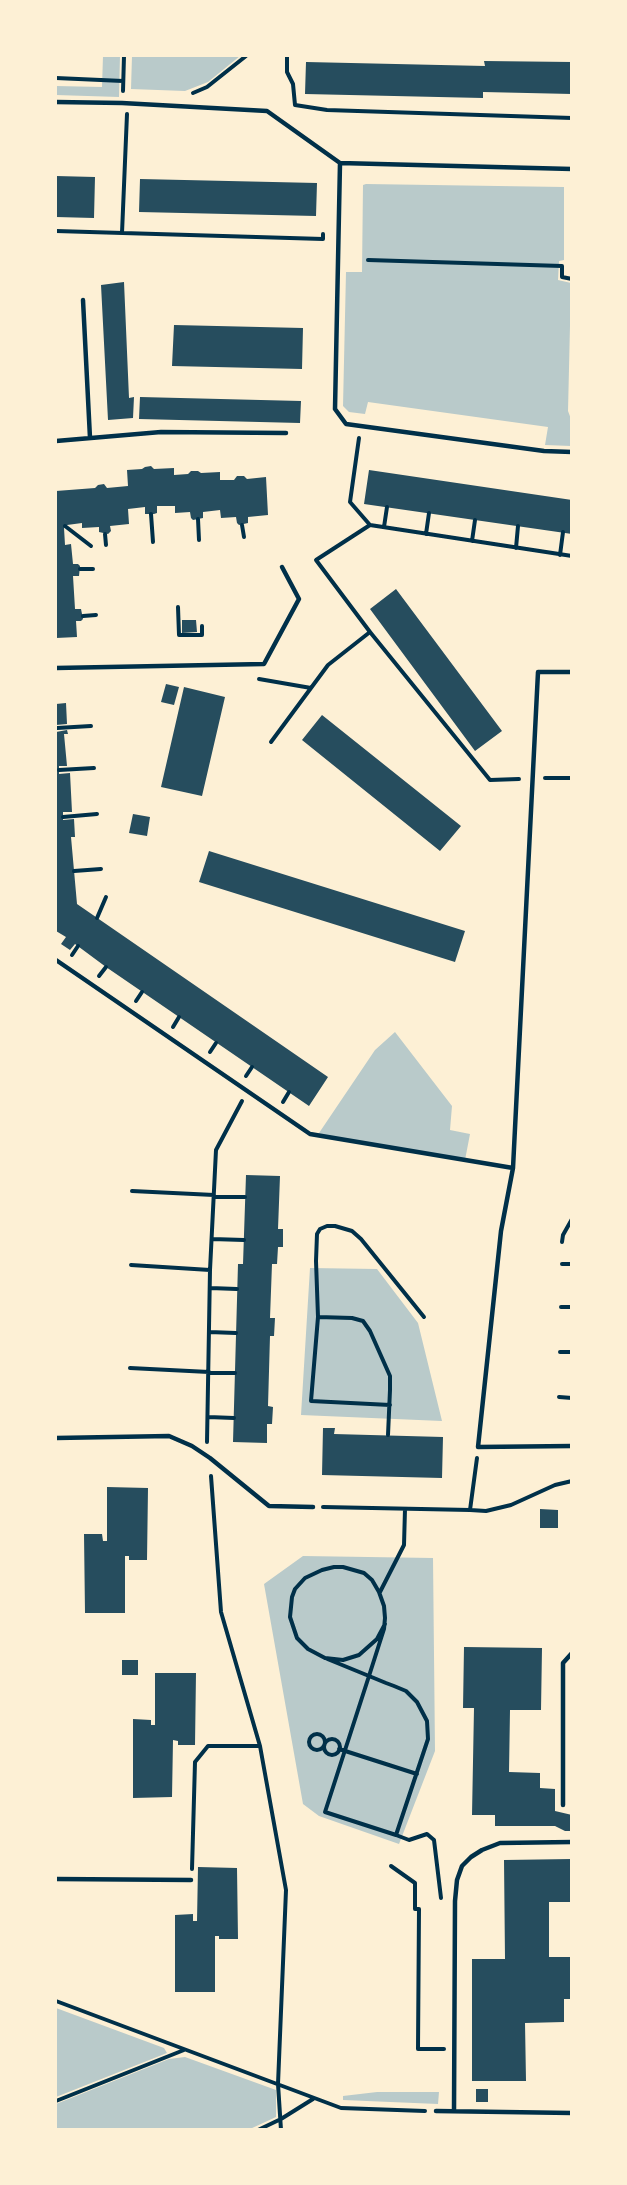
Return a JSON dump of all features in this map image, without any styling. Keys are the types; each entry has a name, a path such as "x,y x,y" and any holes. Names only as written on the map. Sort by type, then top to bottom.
{"lane":[{"path":"56,102 267,111 340,163 572,169"},
{"path":"340,163 335,409 346,424 544,451 572,452"},
{"path":"83,300 90,438"},
{"path":"56,441 161,432 286,433"},
{"path":"56,668 264,664 299,599 282,567"},
{"path":"572,672 538,672 513,1168 501,1231 478,1447 572,1446"},
{"path":"56,960 310,1134 513,1168"},
{"path":"56,1438 169,1436 192,1446 210,1458 269,1506 313,1507"},
{"path":"563,1805 563,1663 572,1653"},
{"path":"454,2111 455,1901 457,1880 462,1866 482,1850 500,1843 572,1842"},
{"path":"56,1879 191,1880"},
{"path":"436,2111 572,2113"}],"path":[{"path":"124,56 123,94 134,94"},
{"path":"188,95 207,87 246,56"},
{"path":"287,56 287,72 293,84 295,105 327,110 572,118"},
{"path":"56,78 123,81"},
{"path":"122,233 127,104"},
{"path":"56,231 323,239 324,228"},
{"path":"368,260 562,266 562,277 572,279"},
{"path":"361,425 350,502 370,525 572,556"},
{"path":"384,527 387,507"},
{"path":"426,534 429,513"},
{"path":"151,514 153,543"},
{"path":"198,519 199,540"},
{"path":"472,541 475,520"},
{"path":"242,525 244,537"},
{"path":"370,525 316,560 370,632 490,780 572,778"},
{"path":"65,526 91,546"},
{"path":"516,548 518,526"},
{"path":"560,555 563,532"},
{"path":"105,534 106,545"},
{"path":"80,569 93,569"},
{"path":"178,607 179,635 202,635 202,626"},
{"path":"83,616 96,615"},
{"path":"271,742 328,665 370,632"},
{"path":"254,678 311,688"},
{"path":"57,728 91,726"},
{"path":"59,770 94,768"},
{"path":"63,817 97,814"},
{"path":"74,871 101,869"},
{"path":"97,918 106,897"},
{"path":"247,1091 216,1150 210,1270 207,1447 210,1458 221,1612 260,1746 285,1890 278,2084 281,2130"},
{"path":"132,1191 245,1197"},
{"path":"562,1242 562,1234 572,1219"},
{"path":"390,1405 311,1401 318,1317 317,1234 320,1229 335,1226 352,1231 424,1317"},
{"path":"212,1239 244,1240"},
{"path":"562,1264 572,1264"},
{"path":"131,1265 210,1270"},
{"path":"210,1288 237,1289"},
{"path":"561,1307 572,1307"},
{"path":"318,1317 352,1318 363,1321 379,1348 390,1376 388,1435"},
{"path":"209,1332 236,1333"},
{"path":"560,1352 572,1352"},
{"path":"130,1368 235,1373"},
{"path":"559,1397 572,1398"},
{"path":"208,1417 234,1418"},
{"path":"470,1510 477,1460"},
{"path":"313,1507 486,1510 511,1505 555,1485 572,1481"},
{"path":"380,1593 404,1545 405,1509"},
{"path":"396,1835 429,1735 427,1721 421,1708 405,1691 369,1676 325,1658 302,1644 293,1628 290,1607 292,1597 299,1584 322,1570 343,1567 363,1573 372,1580 380,1593 384,1606 385,1624 369,1676 325,1812 409,1840 428,1834 434,1840 441,1901"},
{"path":"325,1658 343,1660 359,1655 377,1639 385,1624"},
{"path":"329,1739 336,1740 339,1749 332,1755 325,1751 324,1744 329,1739"},
{"path":"191,1880 195,1761 208,1746 260,1746"},
{"path":"339,1749 417,1774"},
{"path":"391,1866 415,1883 415,1909 419,1909 418,2049 439,2049"},
{"path":"56,2001 341,2108 436,2111"},
{"path":"56,2101 184,2049"},
{"path":"258,2130 281,2119 313,2098"}],"shaded area":[{"path":"103,56 120,56 119,97 56,95 56,86 102,87"},
{"path":"132,56 240,56 208,82 185,91 131,89"},
{"path":"363,185 564,187 564,260 559,261 558,280 571,283 568,411 571,419 571,446 545,445 548,427 368,402 365,414 349,412 343,406 346,272 362,272"},
{"path":"395,1032 452,1106 450,1130 470,1134 465,1160 317,1136 375,1050"},
{"path":"310,1268 377,1269 418,1323 442,1421 301,1415"},
{"path":"303,1556 433,1558 435,1751 399,1844 319,1816 303,1804 264,1584"},
{"path":"56,2008 164,2048 167,2053 56,2097"},
{"path":"185,2057 276,2090 276,2117 250,2129 56,2129 56,2104 169,2059"},
{"path":"377,2092 439,2092 438,2104 343,2100 343,2096"}],"building":[{"path":"484,61 572,62 572,94 483,92 483,98 305,94 306,62 485,66"},
{"path":"56,176 95,177 94,218 56,217"},
{"path":"140,179 317,183 316,216 139,212"},
{"path":"124,282 129,398 134,397 133,418 108,420 101,285"},
{"path":"174,325 303,328 302,369 172,366"},
{"path":"140,397 301,401 300,423 139,419"},
{"path":"151,466 154,469 174,468 174,475 188,474 191,471 220,472 220,480 234,480 237,476 244,476 247,479 266,477 268,515 248,517 248,523 239,525 236,517 221,518 220,510 203,512 203,518 193,520 190,512 175,513 175,506 157,506 157,513 154,514 145,514 145,507 128,509 129,524 110,526 111,531 108,534 99,532 99,527 82,528 82,523 67,525 64,528 65,545 71,544 73,564 80,566 79,576 73,576 75,609 81,609 83,619 76,621 77,637 56,638 56,491 95,488 104,484 107,488 128,486 127,470"},
{"path":"369,470 572,500 572,534 364,504"},
{"path":"396,589 502,731 475,751 370,609"},
{"path":"182,620 196,620 197,632 182,633"},
{"path":"166,684 179,687 174,705 161,702"},
{"path":"184,687 225,697 202,796 161,787"},
{"path":"66,703 67,724 56,725 56,704"},
{"path":"322,715 461,826 440,851 302,740"},
{"path":"67,730 68,734 64,734 67,766 59,766 59,774 70,773 72,812 63,812 63,820 74,819 75,837 71,837 77,904 328,1077 309,1106 75,944 70,950 61,944 66,937 56,931 56,732"},
{"path":"133,814 150,817 147,836 129,833"},
{"path":"209,851 465,931 455,962 199,882"},
{"path":"246,1175 280,1176 278,1229 283,1229 283,1247 278,1247 277,1264 272,1264 270,1318 275,1318 274,1336 270,1336 268,1406 273,1407 272,1424 267,1424 267,1443 233,1442 238,1264 243,1264"},
{"path":"323,1428 335,1428 334,1434 443,1437 442,1478 322,1475"},
{"path":"107,1487 148,1488 147,1560 129,1560 129,1556 125,1556 125,1613 85,1613 84,1534 102,1534 103,1541 107,1541"},
{"path":"540,1509 558,1510 558,1528 540,1528"},
{"path":"464,1647 542,1648 541,1710 510,1710 509,1772 540,1773 540,1788 555,1789 555,1811 572,1815 572,1831 565,1831 555,1826 495,1826 495,1815 472,1815 474,1708 463,1708"},
{"path":"122,1660 138,1660 138,1675 122,1675"},
{"path":"155,1673 196,1673 195,1745 178,1745 178,1741 173,1740 172,1797 133,1798 133,1719 151,1720 151,1725 155,1725"},
{"path":"572,1859 572,1902 549,1902 549,1957 572,1957 572,1999 564,1999 564,2022 525,2023 526,2081 472,2081 472,1959 505,1959 504,1860"},
{"path":"198,1867 237,1868 238,1939 219,1939 219,1936 215,1936 215,1992 175,1992 175,1915 193,1914 193,1921 197,1921"},
{"path":"476,2089 488,2089 488,2102 476,2102"}]}
